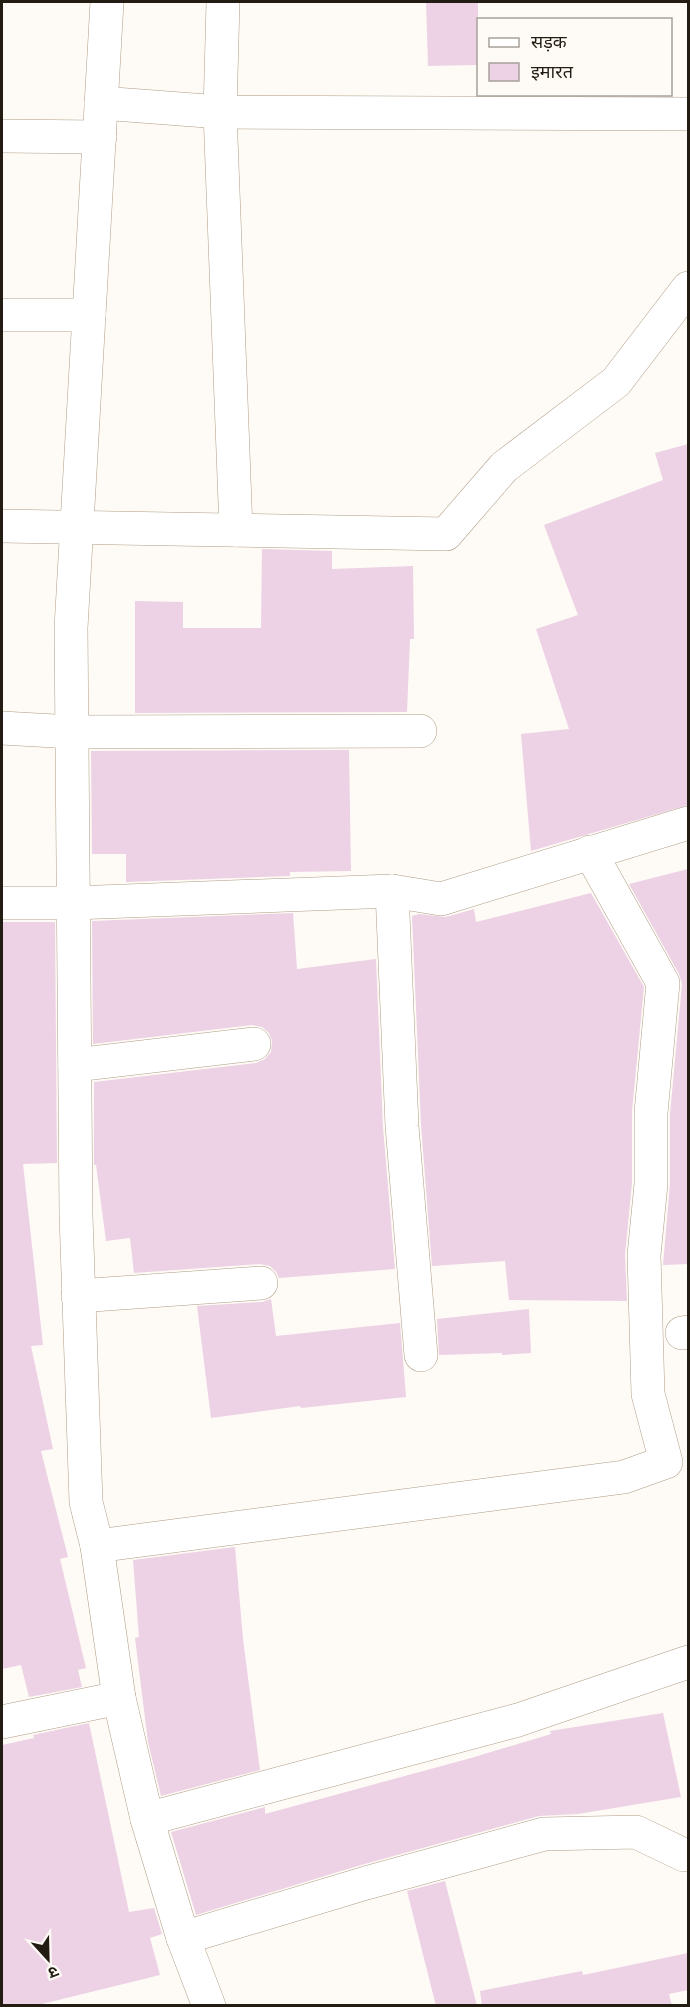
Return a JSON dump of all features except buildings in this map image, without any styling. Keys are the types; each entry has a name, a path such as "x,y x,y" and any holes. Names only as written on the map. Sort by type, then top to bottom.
{"street":[{"path":"107,2 71,628 76,1215 86,1502 97,1546 119,1698 147,1819 183,1938 209,2006"},
{"path":"223,2 220,112 236,530"},
{"path":"101,103 220,112 688,114"},
{"path":"2,136 100,136"},
{"path":"2,526 446,534 504,466 616,382 688,288"},
{"path":"2,315 89,315"},
{"path":"2,728 72,732 420,731"},
{"path":"2,903 73,903 392,891 441,899 688,823"},
{"path":"97,1546 624,1477 666,1462 648,1394 644,1254 651,1184 651,1113 663,982 590,852"},
{"path":"392,891 402,1126 421,1355"},
{"path":"75,1065 254,1044"},
{"path":"78,1296 261,1283"},
{"path":"147,1819 518,1720 688,1662"},
{"path":"2,1722 119,1698"},
{"path":"183,1938 366,1883 544,1834 636,1833 688,1856"}]}
